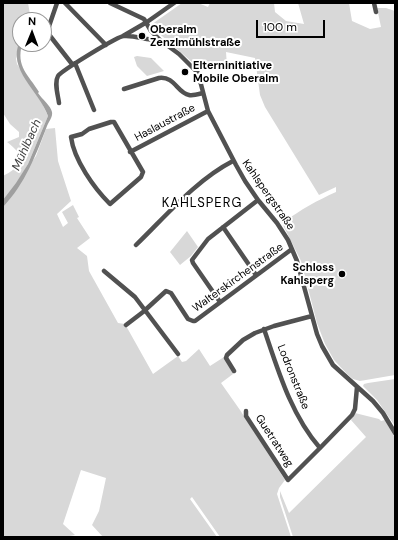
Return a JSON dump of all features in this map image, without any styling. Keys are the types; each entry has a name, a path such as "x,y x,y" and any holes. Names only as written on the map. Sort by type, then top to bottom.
{"street":[{"path":"57,3 48,32 73,64 94,110"},
{"path":"65,3 106,46"},
{"path":"110,3 138,16 146,22"},
{"path":"58,103 56,83 59,73 123,36 174,3"},
{"path":"374,3 376,12"},
{"name":"Kahlspergstraße","path":"146,22 160,40 179,54 198,73 208,111 233,161 258,200 277,223 292,249 297,261 322,346 333,365 373,401 383,413 395,433"},
{"path":"123,36 160,40"},
{"path":"124,89 164,77 171,80 184,93 190,95 203,93"},
{"name":"Haslaustraße","path":"130,152 208,111"},
{"name":"Haslaustraße","path":"114,122 130,152 142,170 142,175 110,204 87,174 78,157 71,137 82,134 89,129 114,122"},
{"path":"136,245 191,190 233,161"},
{"path":"220,302 192,261 194,255 208,239 258,200"},
{"path":"223,227 256,275"},
{"name":"Walterskirchenstraße","path":"126,325 164,292 169,291 188,319 192,322 292,249"},
{"path":"104,271 135,297 178,354"},
{"path":"234,371 226,358 228,352 249,337 264,329 312,316"},
{"name":"Lodronstraße","path":"264,329 292,405 320,448"},
{"path":"320,448 352,415 355,409 357,387"},
{"name":"Guetratweg","path":"246,411 246,416 288,480 320,448"}],"shaded area":[{"path":"3,3 28,3 30,12 12,12 12,52 18,52 16,59 17,64 42,103 48,116 28,164 17,183 36,156 46,129 55,128 58,161 71,201 57,214 63,227 68,223 62,212 73,205 79,217 77,218 90,238 77,248 87,256 89,271 118,323 125,324 153,374 178,356 182,362 186,361 199,349 210,366 224,357 233,374 221,383 285,480 279,488 277,494 291,537 220,537 192,497 190,499 217,537 103,537 92,525 99,511 106,478 81,470 63,524 75,535 64,537 3,537 3,176 18,165 20,157 17,151 7,142 19,137 19,132 10,124 3,113"},
{"path":"182,3 198,3 208,7 210,3 274,3 275,12 286,21 304,24 298,3 349,3 352,21 370,29 381,27 377,8 386,8 395,11 395,375 360,381 353,379 334,360 325,344 317,323 301,261 283,225 284,222 303,209 336,192 336,187 319,195 265,107 260,95 255,58 226,52 227,66 200,71 154,29 153,24 155,22"},
{"path":"17,52 21,52 24,70 39,92 38,93 50,107 52,114 39,148 24,179 3,207 3,200 28,164 48,116 44,107 26,80 17,61"},
{"path":"134,57 151,58 164,71 147,76 137,66"},
{"path":"187,231 198,247 191,256 180,265 170,252"},
{"path":"395,379 395,426 377,400 363,386 364,384 368,383"},
{"path":"355,413 379,419 381,421 385,420 395,438 395,537 293,537 280,497 280,491 289,513 366,437 351,420"}],"place":[{"name":"Oberalm Zenzlmühlstraße","path":"142,36"},
{"name":"Elterninitiative Mobile Oberalm","path":"185,72"},
{"name":"Schloss Kahlsperg","path":"342,274"}],"district":[{"name":"KAHLSPERG","path":"202,204"}],"water label":[{"name":"Mühlbach","path":"27,145"}]}
